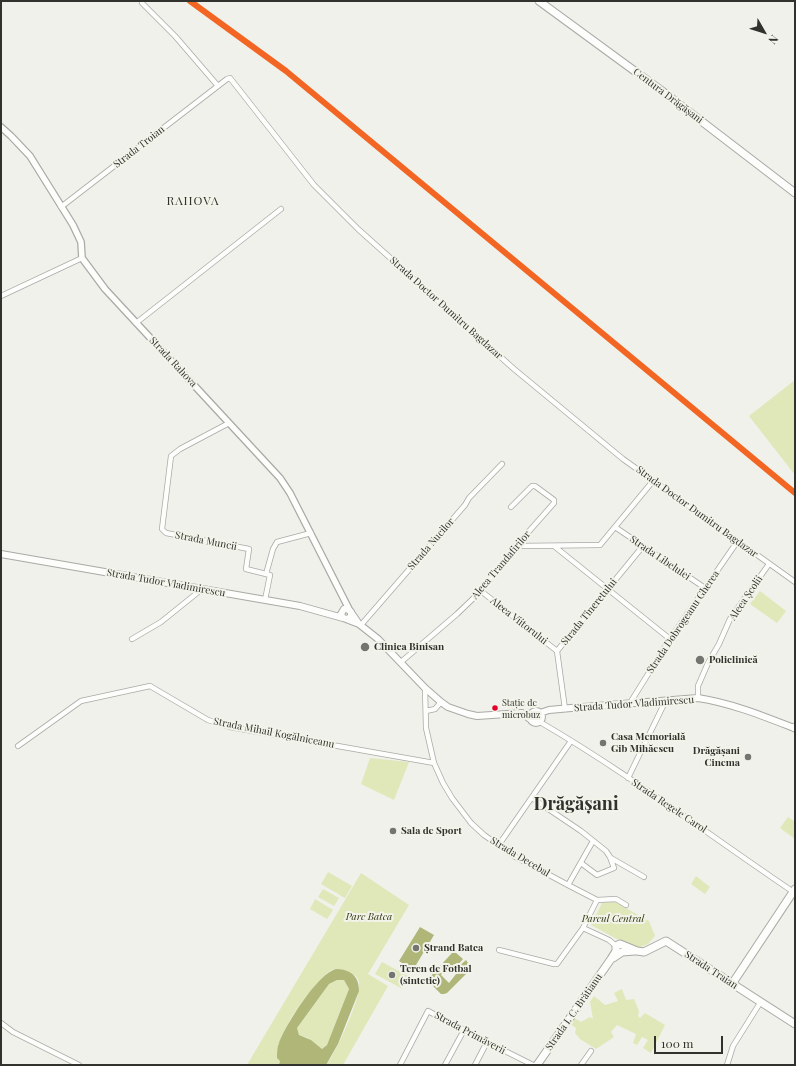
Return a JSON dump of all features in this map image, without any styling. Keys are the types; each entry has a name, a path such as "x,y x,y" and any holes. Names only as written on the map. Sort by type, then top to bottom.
{"main road":[{"name":"Centura Drăgășani","path":"539,1 666,94 795,192"},
{"name":"Strada Tudor Vladimirescu","path":"1,554 300,606 330,613 360,625"},
{"name":"Strada Tudor Vladimirescu","path":"330,613 347,611 441,702 457,711 477,716 536,711 540,713 565,709 698,698 738,707 795,727"},
{"path":"347,611 351,616 344,618 341,614 347,611"},
{"path":"530,719 532,712"},
{"path":"522,713 536,724 540,722 542,717 540,713"},
{"path":"732,984 794,891"},
{"name":"Strada Traian","path":"620,950 646,952 666,941 795,1025"},
{"name":"Strada I. C. Brătianu","path":"537,1065 611,959 620,950"}],"street":[{"path":"142,3 175,36 218,86"},
{"name":"Strada Doctor Dumitru Bagdazar","path":"218,86 230,78 314,185 358,229 514,368 623,459 737,542 795,582"},
{"name":"Strada Troian","path":"61,207 218,86"},
{"name":"Strada Rahova","path":"1,127 12,136 30,156 73,225 81,242 82,258 105,289 280,478 290,493 344,598 347,611"},
{"path":"136,323 281,209"},
{"path":"1,296 82,258"},
{"name":"Strada Muncii","path":"229,423 180,449 171,456 162,529 166,533 249,549 246,569 266,574"},
{"name":"Strada Nucilor","path":"360,625 465,506 469,498 502,464"},
{"path":"516,546 600,545 654,481"},
{"name":"Aleea Trandafirilor","path":"401,662 457,614 481,591 516,546 554,503 554,500 535,486 532,486 511,506"},
{"name":"Strada Libelulei","path":"615,527 705,588"},
{"path":"265,600 270,575 266,574 273,549 277,542 311,533"},
{"name":"Strada Dobrogeanu Gherea","path":"630,703 670,639 737,542"},
{"path":"554,546 670,639"},
{"name":"Strada Tineretului","path":"565,709 557,652 642,546"},
{"name":"Aleea Școlii","path":"698,698 698,686 730,619 769,564"},
{"path":"132,639 161,622 202,589"},
{"name":"Aleea Viitorului","path":"481,591 557,652"},
{"name":"Strada Mihail Kogălniceanu","path":"18,746 81,701 150,686 208,720 230,727 285,738 434,763"},
{"name":"Strada Decebal","path":"425,688 427,735 434,763 442,783 466,818 498,846 597,900"},
{"path":"628,778 666,700"},
{"path":"426,711 435,709 441,702"},
{"name":"Strada Regele Carol","path":"540,722 628,778 794,891"},
{"path":"498,846 571,741"},
{"path":"532,798 606,851 611,858 614,868 597,875 581,863"},
{"path":"568,885 593,841"},
{"path":"611,858 644,877"},
{"path":"499,950 557,964 583,928 597,900 616,899 626,905"},
{"path":"583,928 609,940 620,950"},
{"path":"727,1065 734,1046 760,1002"},
{"name":"Strada Primăverii","path":"400,1065 428,1011 533,1065"},
{"path":"1,1023 13,1032 79,1065"},
{"path":"446,1065 464,1030"},
{"path":"475,1065 487,1042"},
{"path":"580,1065 591,1051"}],"green space":[{"path":"795,380 795,475 749,416"},
{"path":"760,591 786,611 777,623 750,604"},
{"path":"370,758 409,762 394,800 361,784"},
{"path":"788,817 795,822 795,839 780,828"},
{"path":"328,872 352,886 345,898 321,884"},
{"name":"Parc Batca","path":"361,873 409,905 368,974 388,986 343,1065 326,1065 336,1049 352,1013 359,991 359,982 354,975 344,970 337,969 328,972 323,977 298,1007 291,1018 278,1046 277,1058 280,1061 279,1065 247,1065"},
{"path":"696,876 710,887 705,894 691,884"},
{"path":"323,889 339,898 334,906 318,897"},
{"path":"315,899 333,910 327,919 310,909"},
{"name":"Parcul Central","path":"615,902 649,921 655,936 648,944 638,948 626,944 591,925 602,903"},
{"name":"Teren de Fotbal (sintetic)","path":"382,962 408,976 401,988 375,974"},
{"path":"337,980 344,980 349,989 327,1045 322,1049 308,1038 299,1035 297,1028 329,984"},
{"path":"622,989 626,1000 634,999 639,1011 638,1016 640,1018 645,1013 665,1025 651,1053 643,1048 648,1040 642,1037 637,1045 633,1043 636,1034 617,1025 611,1032 614,1037 596,1049 580,1039 575,1033 576,1028 570,1024 574,1018 581,1022 590,1017 593,1019 590,1002 594,996 605,1005 618,1001 614,993"}],"shaded area":[{"name":"Ștrand Batca","path":"420,927 434,935 413,970 399,961"},
{"path":"455,952 463,959 457,966 454,965 448,971 445,970 441,975 449,983 460,969 458,967 466,960 471,969 447,993 441,994 428,981 429,978 452,953"},
{"path":"337,969 350,972 358,981 359,986 359,991 338,1044 326,1065 279,1065 280,1061 277,1058 277,1052 282,1035 312,989 330,972","holes":["337,980 344,980 349,989 327,1045 322,1049 311,1040 299,1035 297,1028 329,984"]}],"transit line":[{"path":"190,1 286,71 795,493"}],"place":[{"name":"Clinica Binisan","path":"365,647"},
{"name":"Policlinică","path":"700,660"},
{"name":"Stație de microbuz","path":"495,708"},
{"name":"Casa Memorială Gib Mihăescu","path":"603,743"},
{"name":"Drăgășani Cinema","path":"748,757"},
{"name":"Sala de Sport","path":"393,831"},
{"name":"Ștrand Batca","path":"416,948"},
{"name":"Teren de Fotbal (sintetic)","path":"392,975"}],"district":[{"name":"RAHOVA","path":"193,201"},
{"name":"Drăgășani","path":"576,804"}]}
